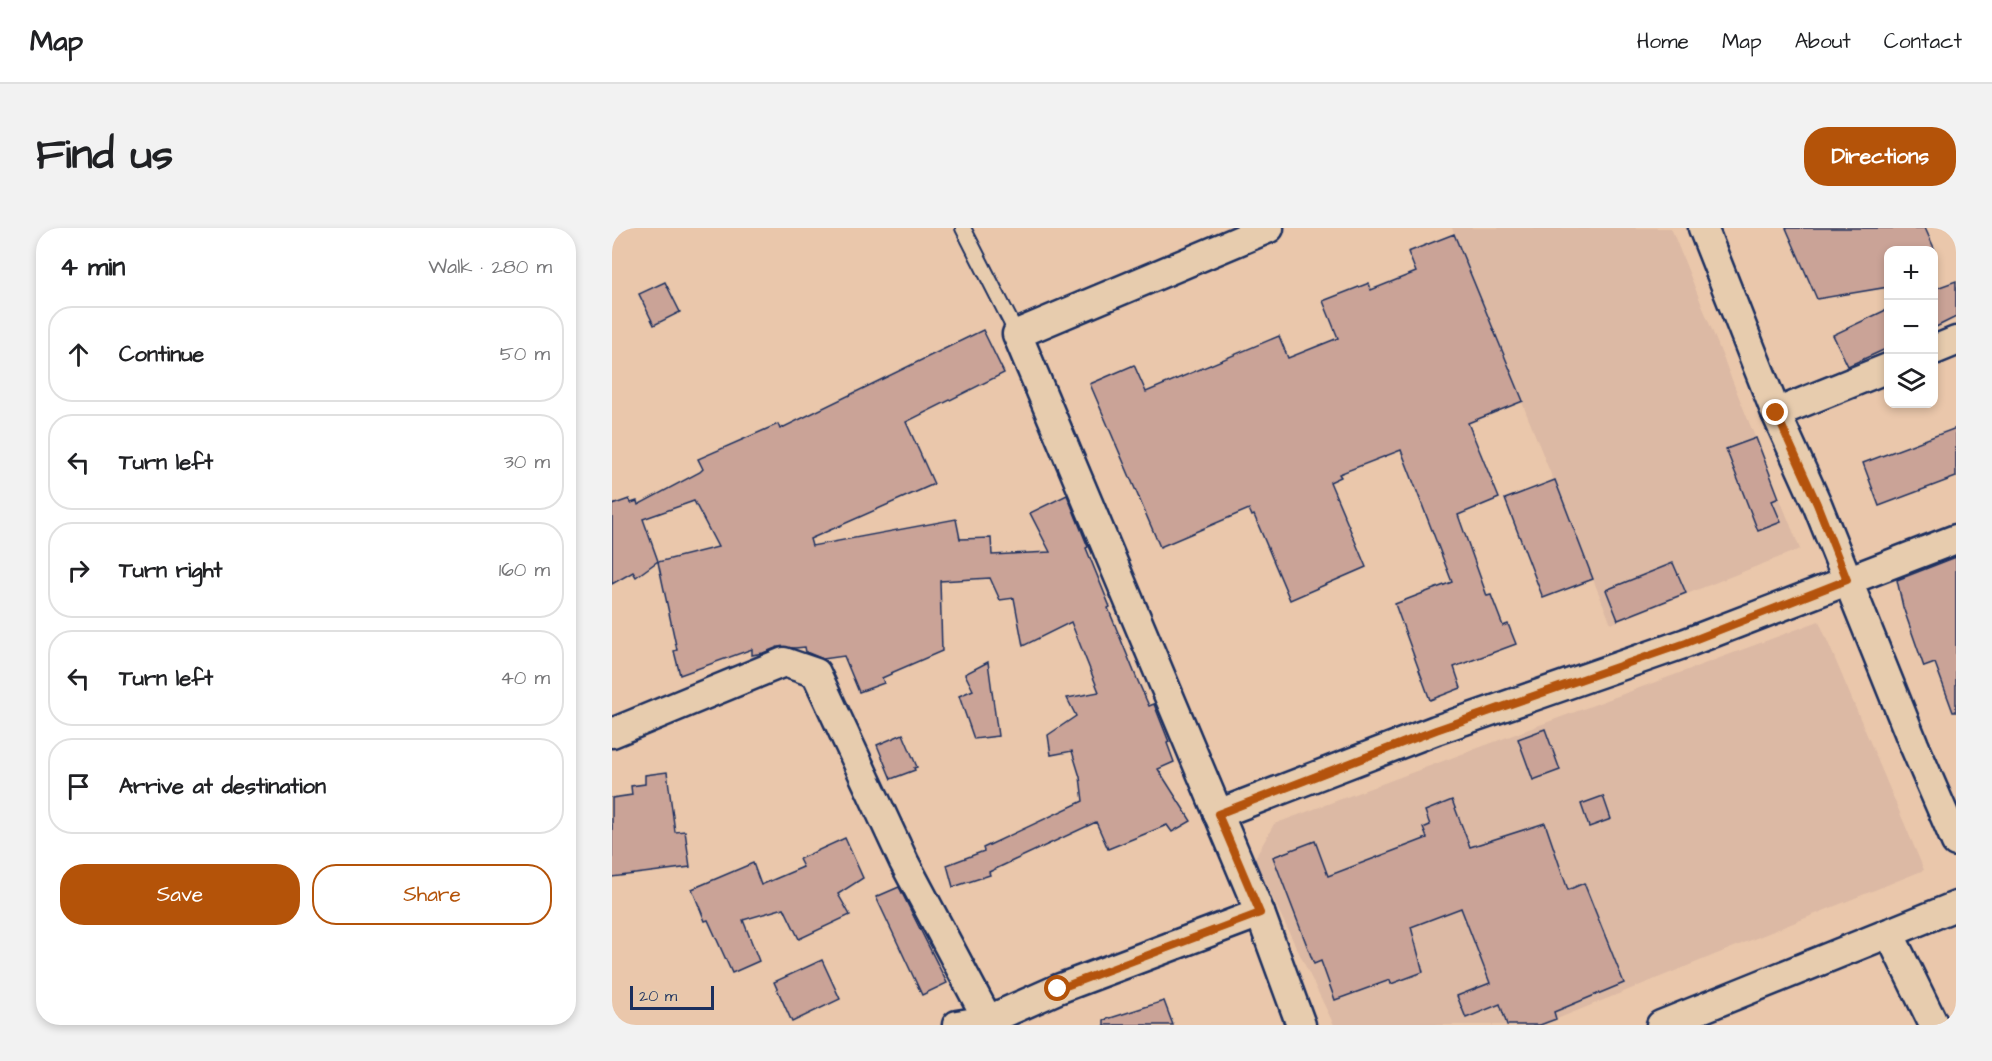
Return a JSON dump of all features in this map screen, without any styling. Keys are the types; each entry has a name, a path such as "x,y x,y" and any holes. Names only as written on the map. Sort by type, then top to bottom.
{"street":[{"path":"1269,228 1017,334 1260,913 1301,1025"},
{"path":"1703,228 1776,413 1817,504 1914,745 1956,842"},
{"path":"1938,349 1956,342"},
{"path":"1776,413 1884,370"},
{"path":"1218,814 1436,730 1686,643 1956,539"},
{"path":"612,733 784,662 816,674 903,862 988,1020"},
{"path":"1661,1025 1956,906"},
{"path":"957,1025 988,1020 1058,989 1260,913"},
{"path":"1889,933 1934,1025"}],"lane":[{"path":"963,228 1017,334"}],"shaded area":[{"path":"1452,228 1671,228 1800,549 1611,624"},
{"path":"1819,621 1924,870 1542,1025 1334,1025 1254,860 1274,824"}],"building":[{"path":"1786,228 1925,228 1933,246 1884,246 1884,288 1817,299"},
{"path":"1454,234 1523,401 1468,423 1499,498 1458,515 1487,596 1491,595 1503,626 1508,624 1516,644 1454,667 1461,688 1430,700 1395,604 1452,582 1401,450 1339,474 1341,477 1330,482 1366,567 1290,600 1254,515 1252,516 1249,509 1160,547 1090,384 1134,365 1146,392 1279,336 1288,358 1338,338 1323,301 1369,283 1371,290 1416,272 1408,252"},
{"path":"1956,281 1956,317 1938,326 1938,300 1938,288"},
{"path":"665,282 680,312 654,325 639,294"},
{"path":"1884,311 1884,350 1848,366 1833,335"},
{"path":"983,330 1004,373 906,422 934,484 810,539 812,546 956,519 960,539 991,538 992,555 1050,552 1030,513 1067,495 1110,607 1108,608 1137,679 1149,706 1154,704 1169,742 1167,743 1174,762 1158,769 1191,821 1172,832 1167,825 1108,849 1096,822 989,872 990,875 953,887 947,865 984,851 983,848 1083,801 1080,777 1072,751 1051,755 1048,735 1076,716 1067,698 1099,692 1071,622 1023,646 1014,598 1000,600 990,578 940,581 942,651 891,673 882,678 884,683 859,692 844,656 823,659 806,652 805,647 778,647 752,655 752,649 680,675 674,651 677,650 658,562 718,547 694,501 643,519 658,561 636,577 633,572 612,584 612,505 629,499 631,503 637,501 638,505 700,472 703,469 698,459 778,424 780,429"},
{"path":"1956,428 1956,477 1879,506 1863,463"},
{"path":"1756,438 1779,498 1772,501 1781,522 1758,531 1726,449"},
{"path":"1555,480 1593,579 1543,598 1505,499"},
{"path":"1956,557 1956,712 1953,712 1935,663 1924,667 1903,607 1897,580"},
{"path":"1673,563 1686,593 1618,620 1606,590"},
{"path":"988,662 998,736 974,739 959,696 973,690 965,674"},
{"path":"1545,729 1560,770 1533,780 1518,739"},
{"path":"903,734 917,767 914,768 915,770 891,779 877,745"},
{"path":"667,772 675,832 685,831 690,867 612,877 612,798 632,795 631,786 645,784 645,775"},
{"path":"1603,796 1611,819 1589,827 1581,804"},
{"path":"1452,800 1470,847 1545,823 1568,890 1584,883 1624,983 1554,1012 1556,1019 1540,1025 1507,1025 1500,1004 1466,1018 1457,996 1490,983 1461,908 1411,927 1423,972 1391,984 1390,980 1335,1000 1321,961 1314,964 1273,857 1315,841 1328,876 1427,838 1423,828 1430,825 1425,811"},
{"path":"845,838 863,878 838,894 850,915 799,939 784,908 743,920 759,961 732,973 708,920 705,921 692,889 753,863 761,885 803,867 799,859"},
{"path":"899,887 947,983 922,995 876,897"},
{"path":"822,960 840,999 792,1022 774,982"},
{"path":"1164,1001 1173,1025 1104,1025 1104,1020"}],"route":[{"path":"1058,989 1260,913 1218,814 1436,730 1686,643 1847,580 1817,504 1776,413"}]}
